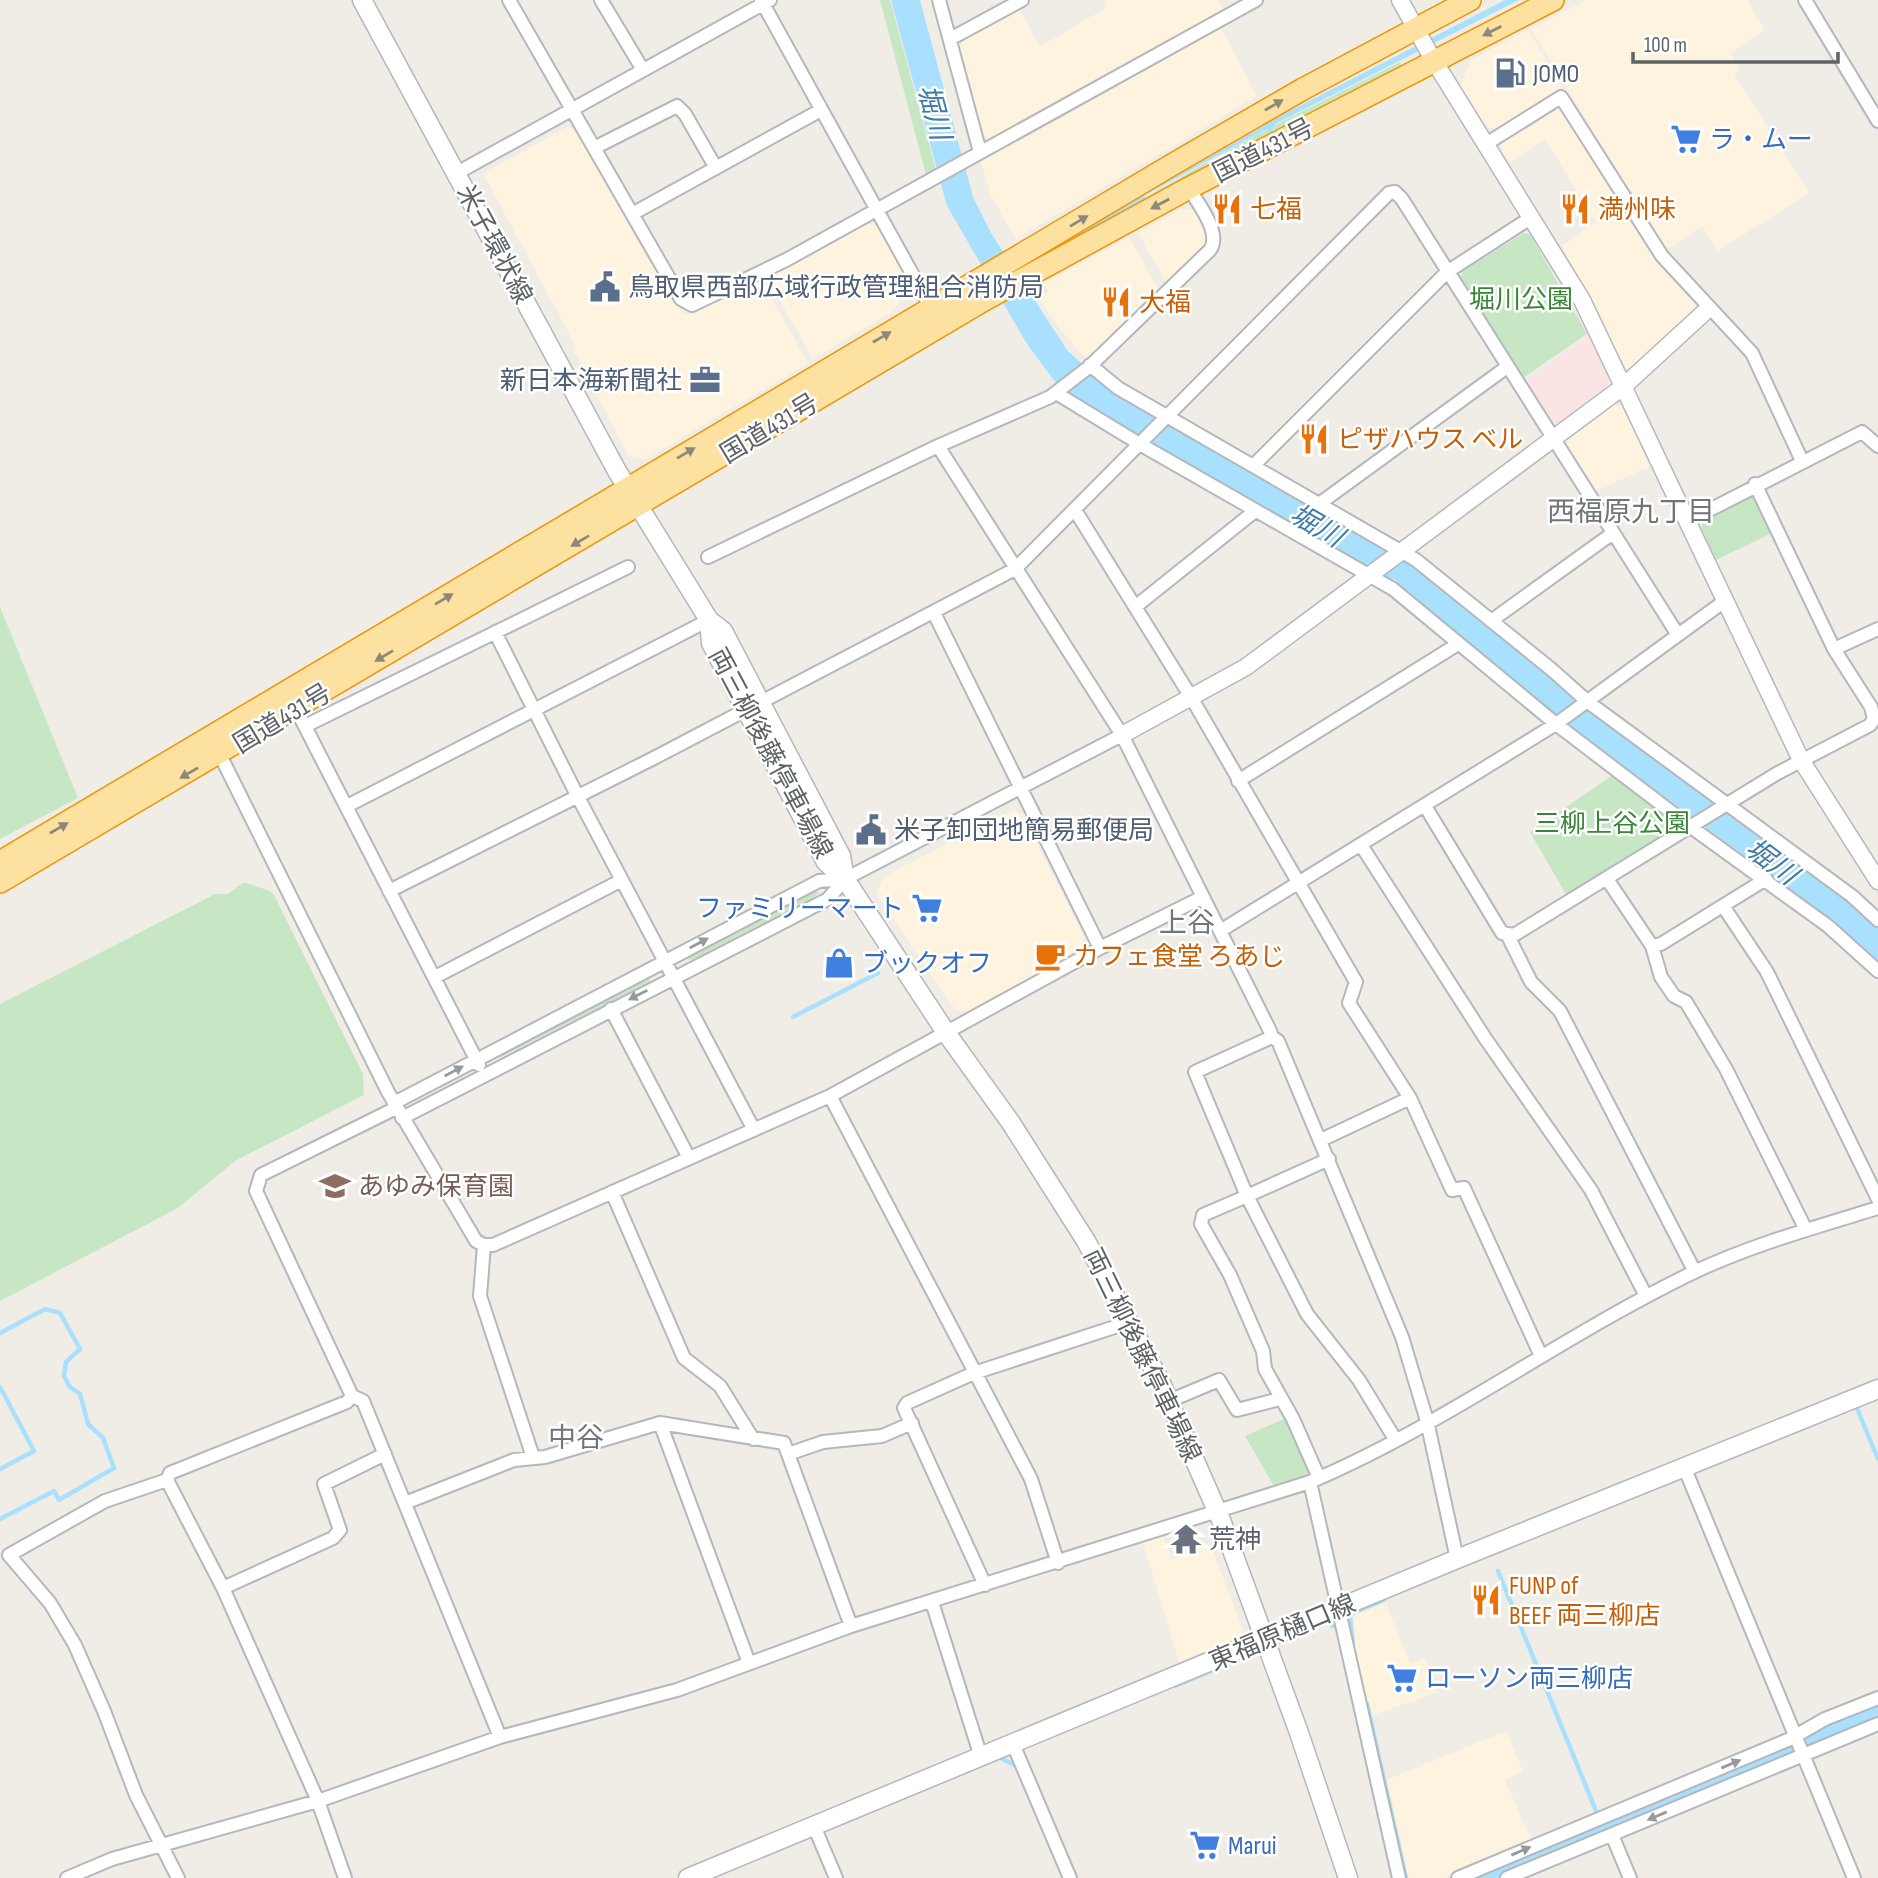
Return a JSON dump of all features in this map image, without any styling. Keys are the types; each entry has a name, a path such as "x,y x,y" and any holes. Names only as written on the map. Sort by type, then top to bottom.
{"highway":[{"name":"国道431号","path":"0,862 633,497 1025,265 1303,89 1417,31 1469,0"},
{"name":"国道431号","path":"1025,265 1189,188 1432,59 1553,0"},
{"name":"国道431号","path":"0,882 220,755 301,717 633,497 931,308 981,290"}],"main road":[{"name":"米子環状線","path":"362,0 633,497"},
{"name":"両三柳後藤停車場線","path":"633,497 709,620 723,631 841,856 845,879"},
{"name":"両三柳後藤停車場線","path":"709,620 711,643 827,862 845,879 947,1034 1011,1123 1086,1241 1130,1322 1169,1401 1217,1511 1265,1639 1348,1878"},
{"name":"東福原樋口線","path":"688,1878 1457,1559 1878,1389"}],"street":[{"path":"509,0 681,299 692,305 786,260 1256,0"},
{"path":"601,0 643,70"},
{"path":"939,0 975,156"},
{"path":"950,39 1021,0"},
{"path":"1401,0 1432,59 1582,300 1801,760 1878,881"},
{"path":"1805,0 1878,121"},
{"path":"457,173 765,1 821,110 931,308"},
{"path":"1486,144 1561,97 1662,257 1752,353 1802,461"},
{"path":"594,148 677,106 685,114 716,168"},
{"path":"632,214 821,110"},
{"path":"708,557 1058,391 1089,366 1213,246 1213,233 1189,188"},
{"path":"389,891 934,614 1015,569 1165,415 1389,193 1398,194 1678,635"},
{"path":"1253,466 1447,272 1532,217"},
{"path":"500,1737 363,1401 352,1396 256,1191 261,1175 397,1110 485,1074 828,899 845,879 1122,735 1245,667 1623,386 1708,309"},
{"path":"1089,366 1118,388 1403,552 1722,808 1852,896 1878,920"},
{"path":"1319,504 1507,367"},
{"path":"1058,391 1138,443 1393,589 1556,724 1828,926 1878,971"},
{"path":"1688,521 1755,484 1862,432 1878,446"},
{"path":"938,446 1122,735 1272,1037 1278,1041 1402,1337 1427,1421 1457,1559"},
{"path":"1425,806 1502,933 1514,935 1801,760 1870,724 1876,713 1834,649 1755,484"},
{"path":"1075,510 1191,697 1356,982 1349,1003 1410,1098 1452,1189 1461,1186 1464,1188 1541,1356"},
{"path":"1135,607 1255,511"},
{"path":"1491,621 1613,533"},
{"path":"485,1074 301,717 495,632 628,567"},
{"path":"1220,931 1556,724 1726,600"},
{"path":"934,614 1100,948"},
{"path":"347,806 535,712 709,620"},
{"path":"1834,649 1878,629"},
{"path":"495,632 578,797 754,1130"},
{"path":"1238,781 1458,644"},
{"path":"220,755 397,1110 476,1241 484,1245 493,1245 830,1096 1100,948 1203,897"},
{"path":"1361,845 1485,1038 1591,1190 1646,1296"},
{"path":"1607,878 1652,946 1661,977 1674,996 1686,1002 1726,1069 1806,1230"},
{"path":"397,1110 476,1059 818,881 845,879"},
{"path":"1652,946 1661,944 1766,879"},
{"path":"435,977 622,880"},
{"path":"1723,906 1767,972 1878,1199"},
{"path":"1508,936 1531,982 1560,1011 1695,1272"},
{"path":"611,1009 689,1158"},
{"path":"1272,1037 1195,1072 1247,1196 1307,1314 1359,1380 1395,1439"},
{"path":"830,1096 1031,1479 1058,1563"},
{"path":"1321,1140 1410,1098"},
{"path":"1329,1159 1203,1214 1200,1224 1235,1288 1264,1352 1265,1369 1293,1419 1314,1480 1338,1609 1399,1878"},
{"path":"612,1192 684,1358 720,1385 753,1439"},
{"path":"66,1878 112,1859 318,1801 500,1737 677,1690 851,1626 1058,1563 1314,1480 1395,1439 1646,1296 1695,1272 1806,1230 1878,1208"},
{"path":"484,1245 480,1296 533,1457"},
{"path":"985,1585 904,1408 907,1403 974,1373 1130,1322"},
{"path":"1169,1401 1219,1380 1237,1410 1280,1399"},
{"path":"178,1878 136,1795 75,1645 50,1603 5,1558 106,1501 167,1480 170,1473 348,1402 352,1396"},
{"path":"660,1423 749,1663"},
{"path":"405,1503 513,1460 545,1457 660,1423 784,1443 851,1626"},
{"path":"788,1454 823,1442 881,1436 912,1423"},
{"path":"223,1588 333,1538 340,1530 324,1484 385,1454"},
{"path":"1685,1469 1854,1878"},
{"path":"167,1480 223,1588 318,1801 345,1878"},
{"path":"932,1602 981,1757"},
{"path":"1458,1878 1796,1738 1878,1698"},
{"path":"1507,1878 1878,1724"},
{"path":"1013,1744 1070,1878"},
{"path":"814,1826 835,1878"},
{"path":"1612,1835 1630,1878"}],"shaded area":[{"path":"1104,0 1218,0 1225,11 992,140 982,135 960,48 963,39 1019,9 1040,47 1107,7"},
{"name":"ラ・ムー","path":"1586,0 1747,0 1765,30 1731,52 1740,69 1734,74 1809,193 1718,251 1702,226 1666,250 1531,29"},
{"path":"1221,28 1257,96 1016,239 991,196 980,160"},
{"name":"JOMO","path":"1528,30 1562,87 1495,129 1487,127 1460,86 1471,60"},
{"path":"1554,108 1563,109 1661,265 1695,302 1695,311 1632,370 1626,368 1562,246 1596,222 1545,139 1509,162 1501,149 1502,140"},
{"name":"鳥取県西部広域行政管理組合消防局","path":"567,127 577,130 684,316 761,280 808,363 644,460 628,455 573,349 575,345 485,177 486,172"},
{"path":"1194,209 1208,236 1206,246 1167,284 1138,233 1181,210"},
{"path":"867,223 877,226 908,284 895,310 813,359 767,277"},
{"path":"1129,237 1160,291 1087,359 1061,331 1039,299 1048,292 1044,283"},
{"path":"1589,336 1609,379 1607,387 1558,424 1551,423 1524,382"},
{"path":"1615,405 1622,406 1651,466 1593,492 1566,449 1567,440"},
{"path":"1012,810 1022,814 1084,937 1081,948 967,1012 955,1009 877,895 883,877"},
{"path":"1162,1533 1172,1559 1210,1544 1243,1630 1240,1637 1179,1662 1142,1540"},
{"path":"1385,1601 1410,1663 1425,1658 1438,1692 1368,1717 1346,1621 1348,1616"},
{"path":"1506,1731 1523,1771 1505,1780 1532,1842 1445,1878 1407,1878 1386,1780"}],"green space":[{"path":"880,0 890,0 936,170 926,175"},
{"path":"1400,62 1403,68 1272,136 1275,125"},
{"path":"1268,128 1267,139 1027,264"},
{"name":"堀川公園","path":"1524,233 1530,234 1587,334 1523,378 1460,279 1463,271"},
{"path":"1747,494 1755,497 1772,533 1716,560 1701,528 1703,520"},
{"path":"0,607 78,798 0,839"},
{"name":"三柳上谷公園","path":"1614,774 1677,821 1677,828 1567,896 1530,832"},
{"path":"244,882 274,895 363,1074 364,1095 235,1161 178,1208 0,1301 0,1004 215,894 228,894"},
{"path":"815,891 819,892 816,896 688,960 689,956"},
{"path":"647,978 651,980 648,983 499,1058 500,1055"},
{"path":"1288,1417 1314,1477 1275,1488 1245,1436"}],"water":[{"name":"堀川","path":"891,0 920,0 973,197 991,233 1067,350 1093,374 1215,452 1412,562 1595,714 1850,904 1878,929 1878,962 1830,919 1548,711 1394,579 1386,581 1064,394 1027,344 947,206"},
{"path":"1505,0 1519,0 1275,124 1271,135 1268,136 1268,128 1105,217 1284,114"}],"waterway":[{"path":"1011,273 1134,202"},
{"path":"793,1017 878,973"},
{"path":"0,1333 45,1309 60,1313 80,1349 66,1362 64,1376 70,1387 80,1394 88,1424 103,1438 114,1468 59,1500 54,1491 0,1519"},
{"path":"0,1387 34,1451 0,1469"},
{"path":"1856,1406 1878,1459"},
{"path":"1498,1571 1603,1828"},
{"path":"1353,1644 1350,1617 1353,1613 1384,1600"},
{"path":"1321,1625 1327,1622 1333,1626"},
{"path":"1175,1686 1235,1661"},
{"path":"1367,1704 1406,1878"},
{"path":"1483,1878 1878,1716"},
{"path":"999,1757 1018,1767"}],"place":[{"name":"JOMO","path":"1510,73"},
{"name":"ラ・ムー","path":"1686,139"},
{"name":"七福","path":"1227,209"},
{"name":"満州味","path":"1575,209"},
{"name":"鳥取県西部広域行政管理組合消防局","path":"605,287"},
{"name":"大福","path":"1116,302"},
{"name":"新日本海新聞社","path":"705,380"},
{"name":"ピザハウス ベル","path":"1314,439"},
{"name":"米子卸団地簡易郵便局","path":"871,830"},
{"name":"ファミリーマート","path":"927,908"},
{"name":"カフェ食堂 ろあじ","path":"1050,956"},
{"name":"ブックオフ","path":"839,963"},
{"name":"あゆみ保育園","path":"335,1186"},
{"name":"荒神","path":"1186,1539"},
{"name":"FUNP of BEEF 両三柳店","path":"1486,1600"},
{"name":"ローソン両三柳店","path":"1402,1678"},
{"name":"Marui","path":"1205,1845"}],"district":[{"name":"西福原九丁目","path":"1631,511"},
{"name":"上谷","path":"1187,922"},
{"name":"中谷","path":"576,1437"}]}
